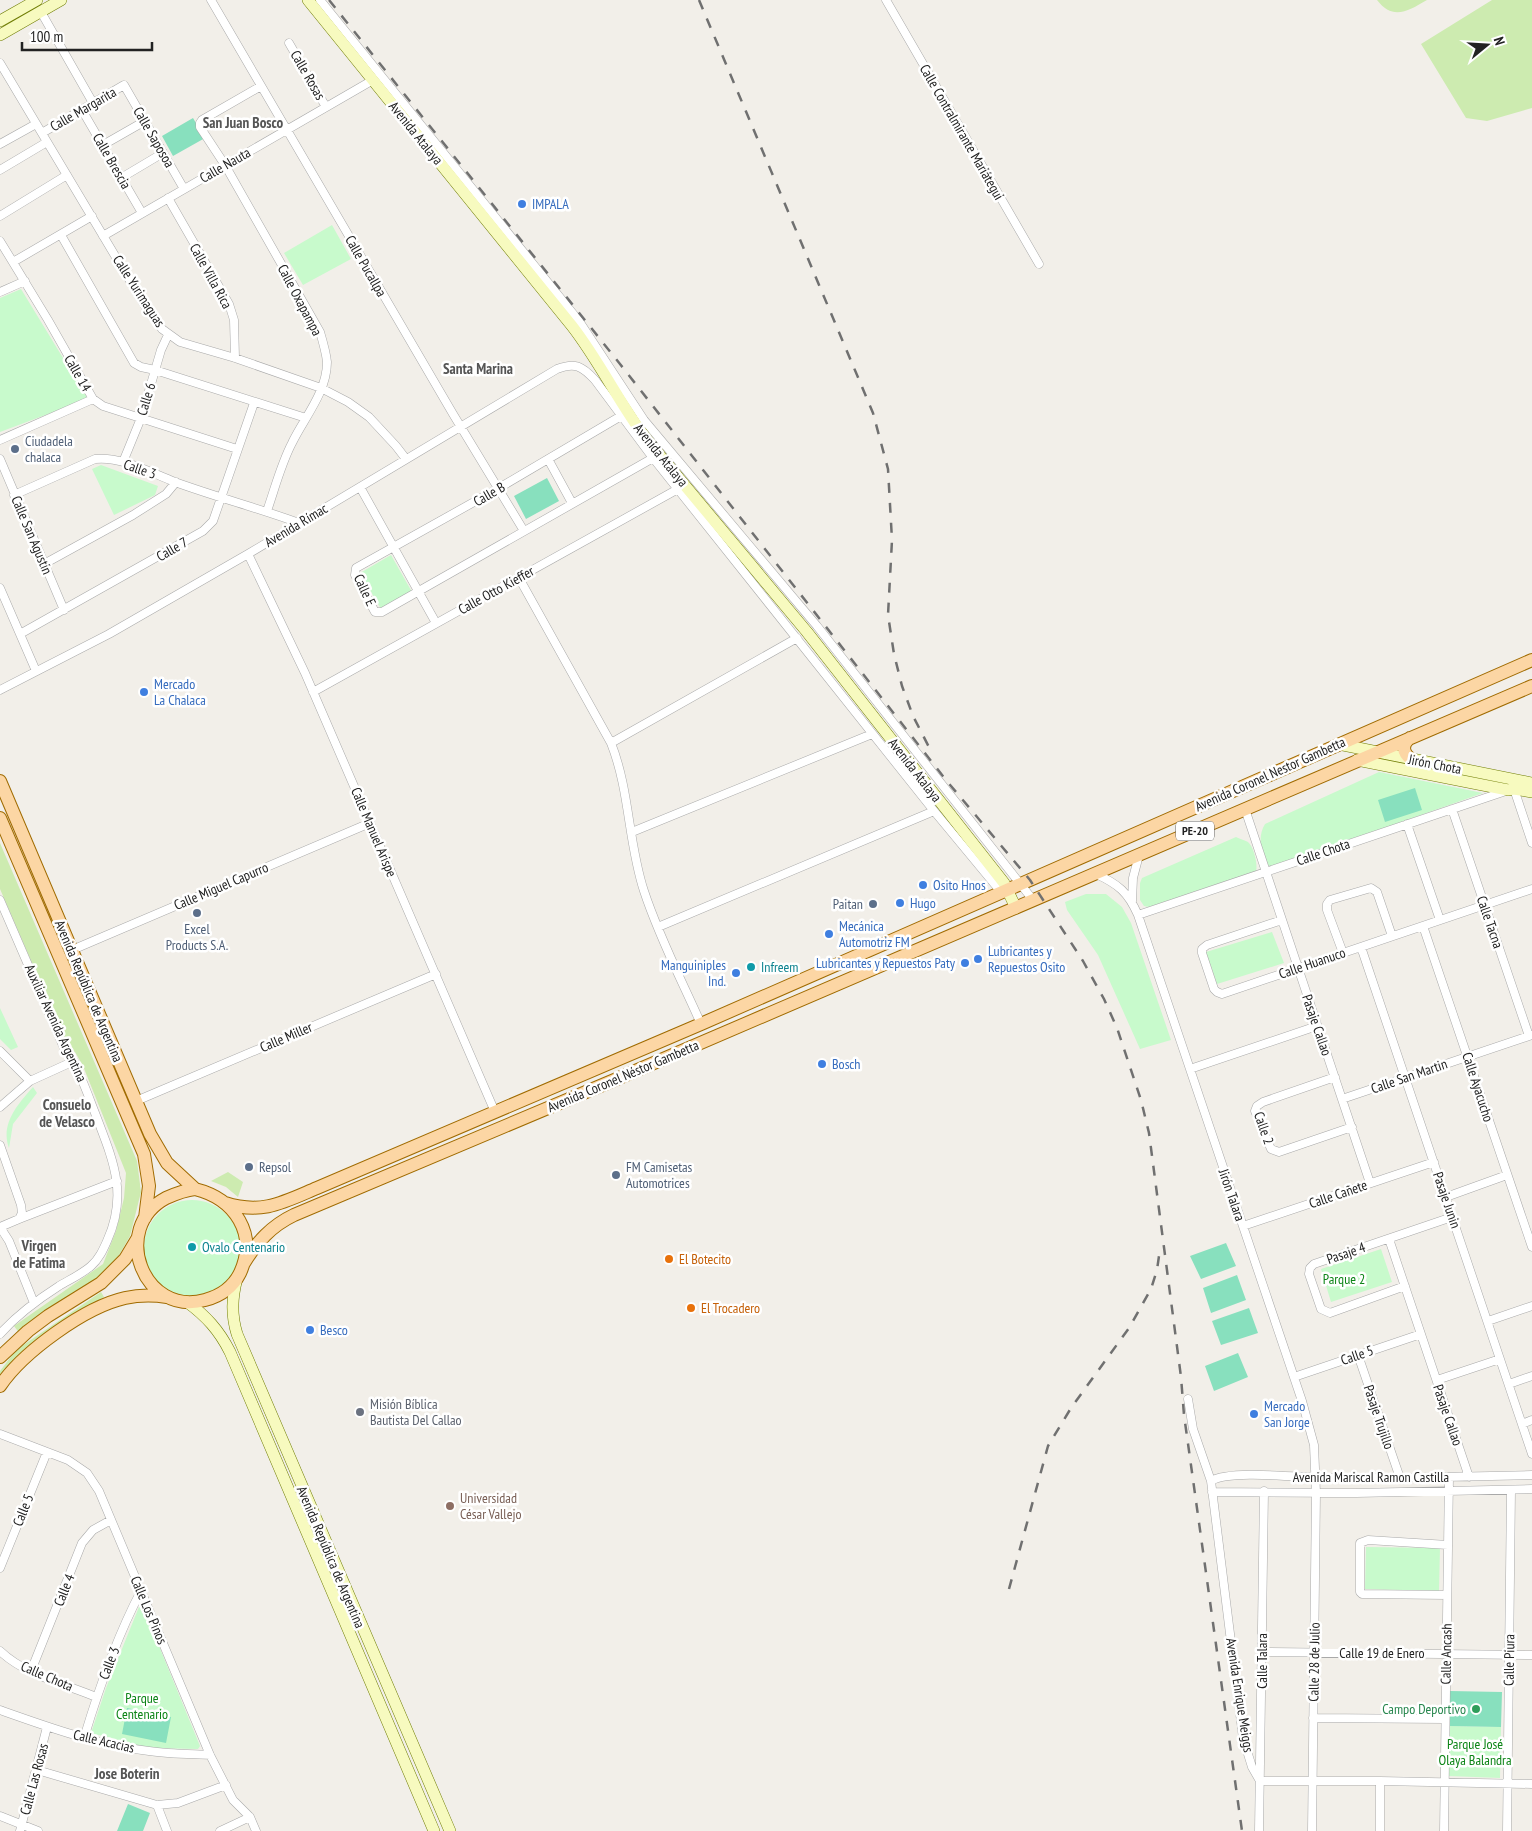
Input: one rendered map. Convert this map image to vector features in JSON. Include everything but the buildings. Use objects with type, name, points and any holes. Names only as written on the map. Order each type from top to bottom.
[{"type":"main road","points":[[0,21],[37,0]]},
{"type":"main road","points":[[0,35],[61,0]]},
{"type":"main road","name":"Avenida Atalaya","points":[[308,0],[584,342],[626,411],[647,440],[807,632],[1010,889],[1016,908]]},
{"type":"main road","name":"Avenida Coronel Nestor Gambetta","points":[[1010,889],[1532,660]]},
{"type":"main road","name":"Avenida Coronel Nestor Gambetta","points":[[1016,908],[1532,686]]},
{"type":"main road","points":[[1410,738],[1406,741],[1404,749],[1411,759]]},
{"type":"main road","name":"Jirón Chota","points":[[1338,744],[1411,759],[1532,792]]},
{"type":"main road","name":"Jirón Chota","points":[[1357,760],[1511,786],[1532,783]]},
{"type":"main road","name":"Avenida República de Argentina","points":[[0,781],[158,1151],[176,1173],[195,1190]]},
{"type":"main road","name":"Avenida República de Argentina","points":[[0,818],[144,1154],[149,1186],[145,1218]]},
{"type":"main road","name":"Avenida Coronel Néstor Gambetta","points":[[225,1203],[246,1209],[274,1206],[702,1024],[1010,889]]},
{"type":"main road","name":"Avenida Coronel Néstor Gambetta","points":[[244,1263],[267,1232],[294,1215],[1016,908]]},
{"type":"main road","points":[[0,1357],[28,1331],[48,1316],[90,1291],[111,1274],[125,1259],[138,1239],[145,1218],[162,1200],[178,1193],[195,1190],[206,1192],[225,1203],[238,1218],[243,1227],[246,1245],[244,1263],[237,1278],[230,1287],[212,1299],[200,1302],[187,1302],[168,1297],[135,1296],[123,1298],[99,1308],[62,1329],[36,1347],[20,1362],[0,1386]]},
{"type":"main road","points":[[138,1239],[137,1255],[142,1270],[148,1281],[168,1297]]},
{"type":"main road","name":"Avenida República de Argentina","points":[[237,1278],[233,1296],[233,1320],[237,1334],[450,1831]]},
{"type":"main road","name":"Avenida República de Argentina","points":[[187,1302],[216,1327],[225,1342],[434,1831]]},
{"type":"main road","points":[[238,1372],[250,1367]]},
{"type":"main road","points":[[266,1438],[278,1433]]},
{"type":"main road","points":[[302,1521],[314,1516]]},
{"type":"street","name":"Calle Pucallpa","points":[[211,0],[524,531]]},
{"type":"street","name":"Avenida Atalaya","points":[[320,0],[579,321],[634,406],[650,427],[817,626],[1010,889]]},
{"type":"street","name":"Calle Contralmirante Mariátegui","points":[[886,0],[1038,264]]},
{"type":"street","points":[[41,12],[94,103]]},
{"type":"street","name":"Calle Rosas","points":[[289,44],[326,107]]},
{"type":"street","name":"Calle Yurimaguas","points":[[0,63],[148,311],[168,335],[180,342],[235,358],[321,388],[348,402],[369,417],[406,459]]},
{"type":"street","name":"Calle Nauta","points":[[104,236],[373,80]]},
{"type":"street","name":"Calle Margarita","points":[[42,133],[124,85]]},
{"type":"street","name":"Calle Saposoa","points":[[124,85],[184,189]]},
{"type":"street","name":"Calle Oxapampa","points":[[261,86],[202,120],[200,127],[225,165],[320,332],[327,365],[321,388],[285,458],[267,511]]},
{"type":"street","name":"Calle Brescia","points":[[82,110],[142,213]]},
{"type":"street","points":[[103,145],[145,121]]},
{"type":"street","points":[[0,144],[36,124]]},
{"type":"street","points":[[0,170],[48,142]]},
{"type":"street","points":[[121,178],[163,153]]},
{"type":"street","points":[[0,216],[67,175]]},
{"type":"street","name":"Calle Villa Rica","points":[[168,198],[229,304],[234,320],[235,358]]},
{"type":"street","points":[[13,262],[92,216]]},
{"type":"street","points":[[61,235],[134,363],[141,368],[155,370],[306,418]]},
{"type":"street","name":"Calle 14","points":[[0,241],[93,399],[103,406],[237,449]]},
{"type":"street","points":[[0,292],[25,281]]},
{"type":"street","name":"Calle 6","points":[[123,462],[141,418],[155,370],[168,335]]},
{"type":"street","name":"Avenida Rímac","points":[[0,690],[109,634],[248,554],[556,369],[568,365],[578,366]]},
{"type":"street","name":"Avenida Atalaya","points":[[578,366],[587,371],[595,380],[653,458],[934,811],[1010,889],[1033,900]]},
{"type":"street","points":[[0,440],[93,399]]},
{"type":"street","name":"Calle 7","points":[[20,634],[203,531],[213,521],[254,403]]},
{"type":"street","name":"Calle B","points":[[356,568],[499,488],[621,416]]},
{"type":"street","name":"Calle 3","points":[[14,495],[95,459],[102,458],[123,462],[176,482],[267,511]]},
{"type":"street","points":[[418,592],[653,458]]},
{"type":"street","name":"Calle San Agustin","points":[[0,459],[64,610]]},
{"type":"street","points":[[548,459],[572,503]]},
{"type":"street","points":[[44,564],[133,515],[166,494],[176,482]]},
{"type":"street","points":[[360,487],[436,623]]},
{"type":"street","name":"Calle Otto Kieffer","points":[[313,692],[678,489]]},
{"type":"street","points":[[267,511],[299,523]]},
{"type":"street","name":"Calle Manuel Arispe","points":[[248,554],[313,692],[495,1112]]},
{"type":"street","name":"Calle E","points":[[356,568],[355,575],[375,612],[382,612],[418,592]]},
{"type":"street","points":[[519,578],[611,743],[619,763],[636,858],[644,891],[658,927],[702,1024]]},
{"type":"street","points":[[0,588],[36,671]]},
{"type":"street","points":[[611,743],[797,638]]},
{"type":"street","name":"Avenida Rímac","points":[[0,685],[11,684]]},
{"type":"street","points":[[632,832],[872,734]]},
{"type":"street","points":[[1511,786],[1532,843]]},
{"type":"street","name":"Calle Chota","points":[[1138,915],[1452,809],[1511,786]]},
{"type":"street","name":"Calle Tacna","points":[[1452,809],[1530,1035]]},
{"type":"street","name":"Pasaje Callao","points":[[1245,810],[1370,1183]]},
{"type":"street","points":[[658,927],[934,811]]},
{"type":"street","name":"Calle Miguel Capurro","points":[[72,950],[370,823]]},
{"type":"street","points":[[1408,824],[1440,920]]},
{"type":"street","name":"Jirón Talara","points":[[1132,901],[1133,878],[1139,855]]},
{"type":"street","name":"Jirón Talara","points":[[1096,874],[1116,884],[1132,901],[1138,915],[1302,1401],[1314,1444],[1316,1493]]},
{"type":"street","points":[[1343,953],[1327,910],[1327,904],[1330,900],[1371,888],[1376,892],[1392,936]]},
{"type":"street","name":"Calle Huanuco","points":[[1282,920],[1206,945],[1202,949],[1214,989],[1217,992],[1222,994],[1532,889]]},
{"type":"street","name":"Auxiliar Avenida Argentina","points":[[0,900],[64,1048],[79,1070],[111,1154],[117,1181],[118,1208],[112,1232],[98,1258],[90,1266],[34,1303],[0,1334]]},
{"type":"street","name":"Calle Ayacucho","points":[[1423,926],[1532,1247]]},
{"type":"street","name":"Pasaje Junin","points":[[1361,947],[1532,1454]]},
{"type":"street","name":"Calle Miller","points":[[136,1101],[436,974]]},
{"type":"street","points":[[1190,1069],[1318,1026]]},
{"type":"street","name":"Calle San Martin","points":[[1342,1099],[1530,1035]]},
{"type":"street","points":[[0,1051],[30,1081]]},
{"type":"street","points":[[0,1107],[30,1081],[74,1061]]},
{"type":"street","name":"Calle 2","points":[[1335,1077],[1263,1102],[1257,1106],[1256,1111],[1271,1150],[1274,1152],[1352,1127]]},
{"type":"street","points":[[0,1145],[22,1205],[22,1213],[19,1218]]},
{"type":"street","name":"Calle Cañete","points":[[1243,1226],[1434,1162]]},
{"type":"street","points":[[1446,1197],[1507,1175]]},
{"type":"street","points":[[34,1303],[9,1241],[0,1227],[117,1181]]},
{"type":"street","name":"Pasaje 4","points":[[1405,1286],[1330,1313],[1321,1309],[1309,1274],[1310,1268],[1314,1264],[1452,1217]]},
{"type":"street","name":"Pasaje Callao","points":[[1389,1238],[1469,1477]]},
{"type":"street","points":[[1488,1321],[1532,1306]]},
{"type":"street","name":"Calle 5","points":[[1294,1377],[1421,1334]]},
{"type":"street","name":"Pasaje Trujillo","points":[[1358,1355],[1400,1478]]},
{"type":"street","points":[[1437,1380],[1500,1359]]},
{"type":"street","points":[[1509,1384],[1532,1376]]},
{"type":"street","name":"Avenida Enrique Meiggs","points":[[1188,1399],[1193,1429],[1211,1481],[1243,1738],[1252,1767],[1260,1781]]},
{"type":"street","points":[[1522,1424],[1532,1420]]},
{"type":"street","name":"Calle Los Pinos","points":[[0,1434],[68,1460],[87,1473],[99,1491],[210,1755],[233,1800],[250,1817],[256,1831]]},
{"type":"street","name":"Calle 5","points":[[0,1568],[47,1452]]},
{"type":"street","name":"Avenida Mariscal Ramon Castilla","points":[[1211,1481],[1221,1477],[1258,1475],[1316,1478],[1532,1475]]},
{"type":"street","name":"Calle Ancash","points":[[1444,1831],[1449,1477]]},
{"type":"street","name":"Avenida Mariscal Ramon Castilla","points":[[1212,1492],[1316,1493],[1511,1490],[1532,1488]]},
{"type":"street","name":"Calle Piura","points":[[1507,1831],[1511,1490]]},
{"type":"street","name":"Calle Talara","points":[[1259,1831],[1264,1491]]},
{"type":"street","name":"Calle 28 de Julio","points":[[1312,1831],[1316,1493]]},
{"type":"street","name":"Calle 4","points":[[31,1671],[82,1542],[93,1530],[111,1520]]},
{"type":"street","points":[[1447,1595],[1362,1594],[1360,1592],[1360,1543],[1368,1540],[1448,1545]]},
{"type":"street","name":"Calle 3","points":[[84,1738],[96,1696],[127,1617],[141,1591]]},
{"type":"street","name":"Calle Chota","points":[[0,1651],[11,1660],[31,1671],[96,1696]]},
{"type":"street","name":"Calle 19 de Enero","points":[[1262,1652],[1532,1655]]},
{"type":"street","name":"Calle Acacias","points":[[0,1710],[84,1738],[149,1752],[210,1755]]},
{"type":"street","points":[[1313,1718],[1446,1719]]},
{"type":"street","name":"Calle Las Rosas","points":[[21,1828],[47,1727]]},
{"type":"street","points":[[37,1770],[157,1805],[178,1803],[226,1786]]},
{"type":"street","points":[[1260,1781],[1313,1780],[1532,1784]]},
{"type":"street","points":[[1380,1781],[1380,1831]]},
{"type":"street","points":[[157,1805],[167,1831]]},
{"type":"street","points":[[0,1816],[21,1828],[38,1831]]},
{"type":"street","points":[[220,1831],[250,1817]]},
{"type":"green space","points":[[1377,0],[1427,0],[1413,8],[1395,12],[1383,6]]},
{"type":"green space","points":[[1492,0],[1532,0],[1532,108],[1487,121],[1466,118],[1421,44]]},
{"type":"green space","points":[[193,118],[205,138],[173,156],[162,136]]},
{"type":"green space","points":[[332,225],[351,259],[303,285],[284,253]]},
{"type":"green space","points":[[21,289],[88,399],[0,432],[0,298]]},
{"type":"green space","points":[[101,465],[158,486],[155,495],[114,515],[92,469]]},
{"type":"green space","points":[[547,478],[559,501],[526,519],[514,496]]},
{"type":"green space","points":[[391,555],[412,592],[381,609],[360,573]]},
{"type":"green space","points":[[1379,772],[1483,793],[1274,867],[1269,866],[1261,845],[1261,834],[1265,824]]},
{"type":"green space","points":[[1415,788],[1422,810],[1385,822],[1378,800]]},
{"type":"green space","points":[[1236,837],[1250,844],[1255,856],[1256,871],[1149,907],[1144,906],[1140,900],[1140,883],[1142,878]]},
{"type":"green space","points":[[0,843],[137,1161],[141,1192],[130,1236],[110,1271],[20,1334],[14,1326],[103,1264],[116,1231],[124,1198],[126,1173],[83,1066],[75,1052],[68,1046],[0,889]]},
{"type":"green space","points":[[1086,894],[1106,894],[1122,907],[1131,923],[1171,1040],[1140,1049],[1098,955],[1067,910],[1065,902]]},
{"type":"green space","points":[[1272,932],[1284,963],[1217,984],[1206,952]]},
{"type":"green space","points":[[0,1008],[18,1047],[11,1050],[0,1039]]},
{"type":"green space","points":[[33,1087],[37,1093],[13,1124],[9,1148],[7,1131],[12,1115],[16,1107]]},
{"type":"green space","points":[[228,1172],[243,1182],[238,1197],[226,1187],[211,1181]]},
{"type":"green space","points":[[192,1200],[210,1204],[226,1214],[236,1230],[240,1248],[236,1266],[226,1282],[210,1292],[192,1296],[174,1292],[158,1282],[148,1266],[144,1248],[148,1230],[158,1214],[174,1204]]},
{"type":"green space","points":[[1226,1243],[1236,1266],[1201,1279],[1190,1256]]},
{"type":"green space","name":"Parque 2","points":[[1381,1249],[1392,1282],[1331,1302],[1321,1269]]},
{"type":"green space","points":[[1237,1275],[1246,1300],[1211,1313],[1203,1288]]},
{"type":"green space","points":[[101,1292],[104,1297],[24,1355],[0,1382],[0,1371],[16,1350]]},
{"type":"green space","points":[[1249,1308],[1258,1333],[1221,1345],[1212,1321]]},
{"type":"green space","points":[[1238,1353],[1248,1377],[1214,1391],[1205,1366]]},
{"type":"green space","points":[[1366,1547],[1440,1548],[1439,1591],[1365,1589]]},
{"type":"green space","name":"Parque Centenario","points":[[139,1607],[143,1607],[200,1746],[198,1749],[150,1748],[91,1733],[106,1688]]},
{"type":"green space","name":"Campo Deportivo","points":[[1450,1691],[1502,1692],[1501,1727],[1449,1726]]},
{"type":"green space","points":[[127,1708],[171,1717],[166,1743],[122,1734]]},
{"type":"green space","name":"Parque José Olaya Balandra","points":[[1449,1726],[1501,1727],[1500,1778],[1449,1776]]},
{"type":"green space","points":[[128,1804],[150,1813],[143,1831],[117,1831]]},
{"type":"railway","points":[[329,0],[620,364],[946,780],[1030,880],[1083,961],[1104,999],[1117,1028],[1141,1100],[1149,1133],[1181,1377],[1184,1415],[1242,1831]]},
{"type":"railway","points":[[699,0],[873,413],[888,469],[892,540],[888,615],[894,654],[902,686],[913,716],[931,751]]},
{"type":"railway","points":[[1009,1589],[1048,1446],[1071,1408],[1129,1328],[1151,1289],[1157,1270],[1160,1249]]},
{"type":"place","name":"IMPALA","points":[[522,204]]},
{"type":"place","name":"Ciudadela chalaca","points":[[15,449]]},
{"type":"place","name":"Mercado La Chalaca","points":[[144,692]]},
{"type":"place","name":"Osito Hnos","points":[[923,885]]},
{"type":"place","name":"Hugo","points":[[900,903]]},
{"type":"place","name":"Paitan","points":[[873,904]]},
{"type":"place","name":"Excel Products S.A.","points":[[197,913]]},
{"type":"place","name":"Mecánica Automotriz FM","points":[[829,934]]},
{"type":"place","name":"Lubricantes y Repuestos Osito","points":[[978,959]]},
{"type":"place","name":"Lubricantes y Repuestos Paty","points":[[965,963]]},
{"type":"place","name":"Infreem","points":[[751,967]]},
{"type":"place","name":"Manguiniples Ind.","points":[[736,973]]},
{"type":"place","name":"Bosch","points":[[822,1064]]},
{"type":"place","name":"Repsol","points":[[249,1167]]},
{"type":"place","name":"FM Camisetas Automotrices","points":[[616,1175]]},
{"type":"place","name":"Ovalo Centenario","points":[[192,1247]]},
{"type":"place","name":"El Botecito","points":[[669,1259]]},
{"type":"place","name":"El Trocadero","points":[[691,1308]]},
{"type":"place","name":"Besco","points":[[310,1330]]},
{"type":"place","name":"Misión Bíblica Bautista Del Callao","points":[[360,1412]]},
{"type":"place","name":"Mercado San Jorge","points":[[1254,1414]]},
{"type":"place","name":"Universidad César Vallejo","points":[[450,1506]]},
{"type":"place","name":"Campo Deportivo","points":[[1476,1709]]},
{"type":"district","name":"San Juan Bosco","points":[[243,123]]},
{"type":"district","name":"Santa Marina","points":[[478,369]]},
{"type":"district","name":"Consuelo de Velasco","points":[[67,1114]]},
{"type":"district","name":"Virgen de Fatima","points":[[39,1254]]},
{"type":"district","name":"Jose Boterin","points":[[127,1774]]}]
